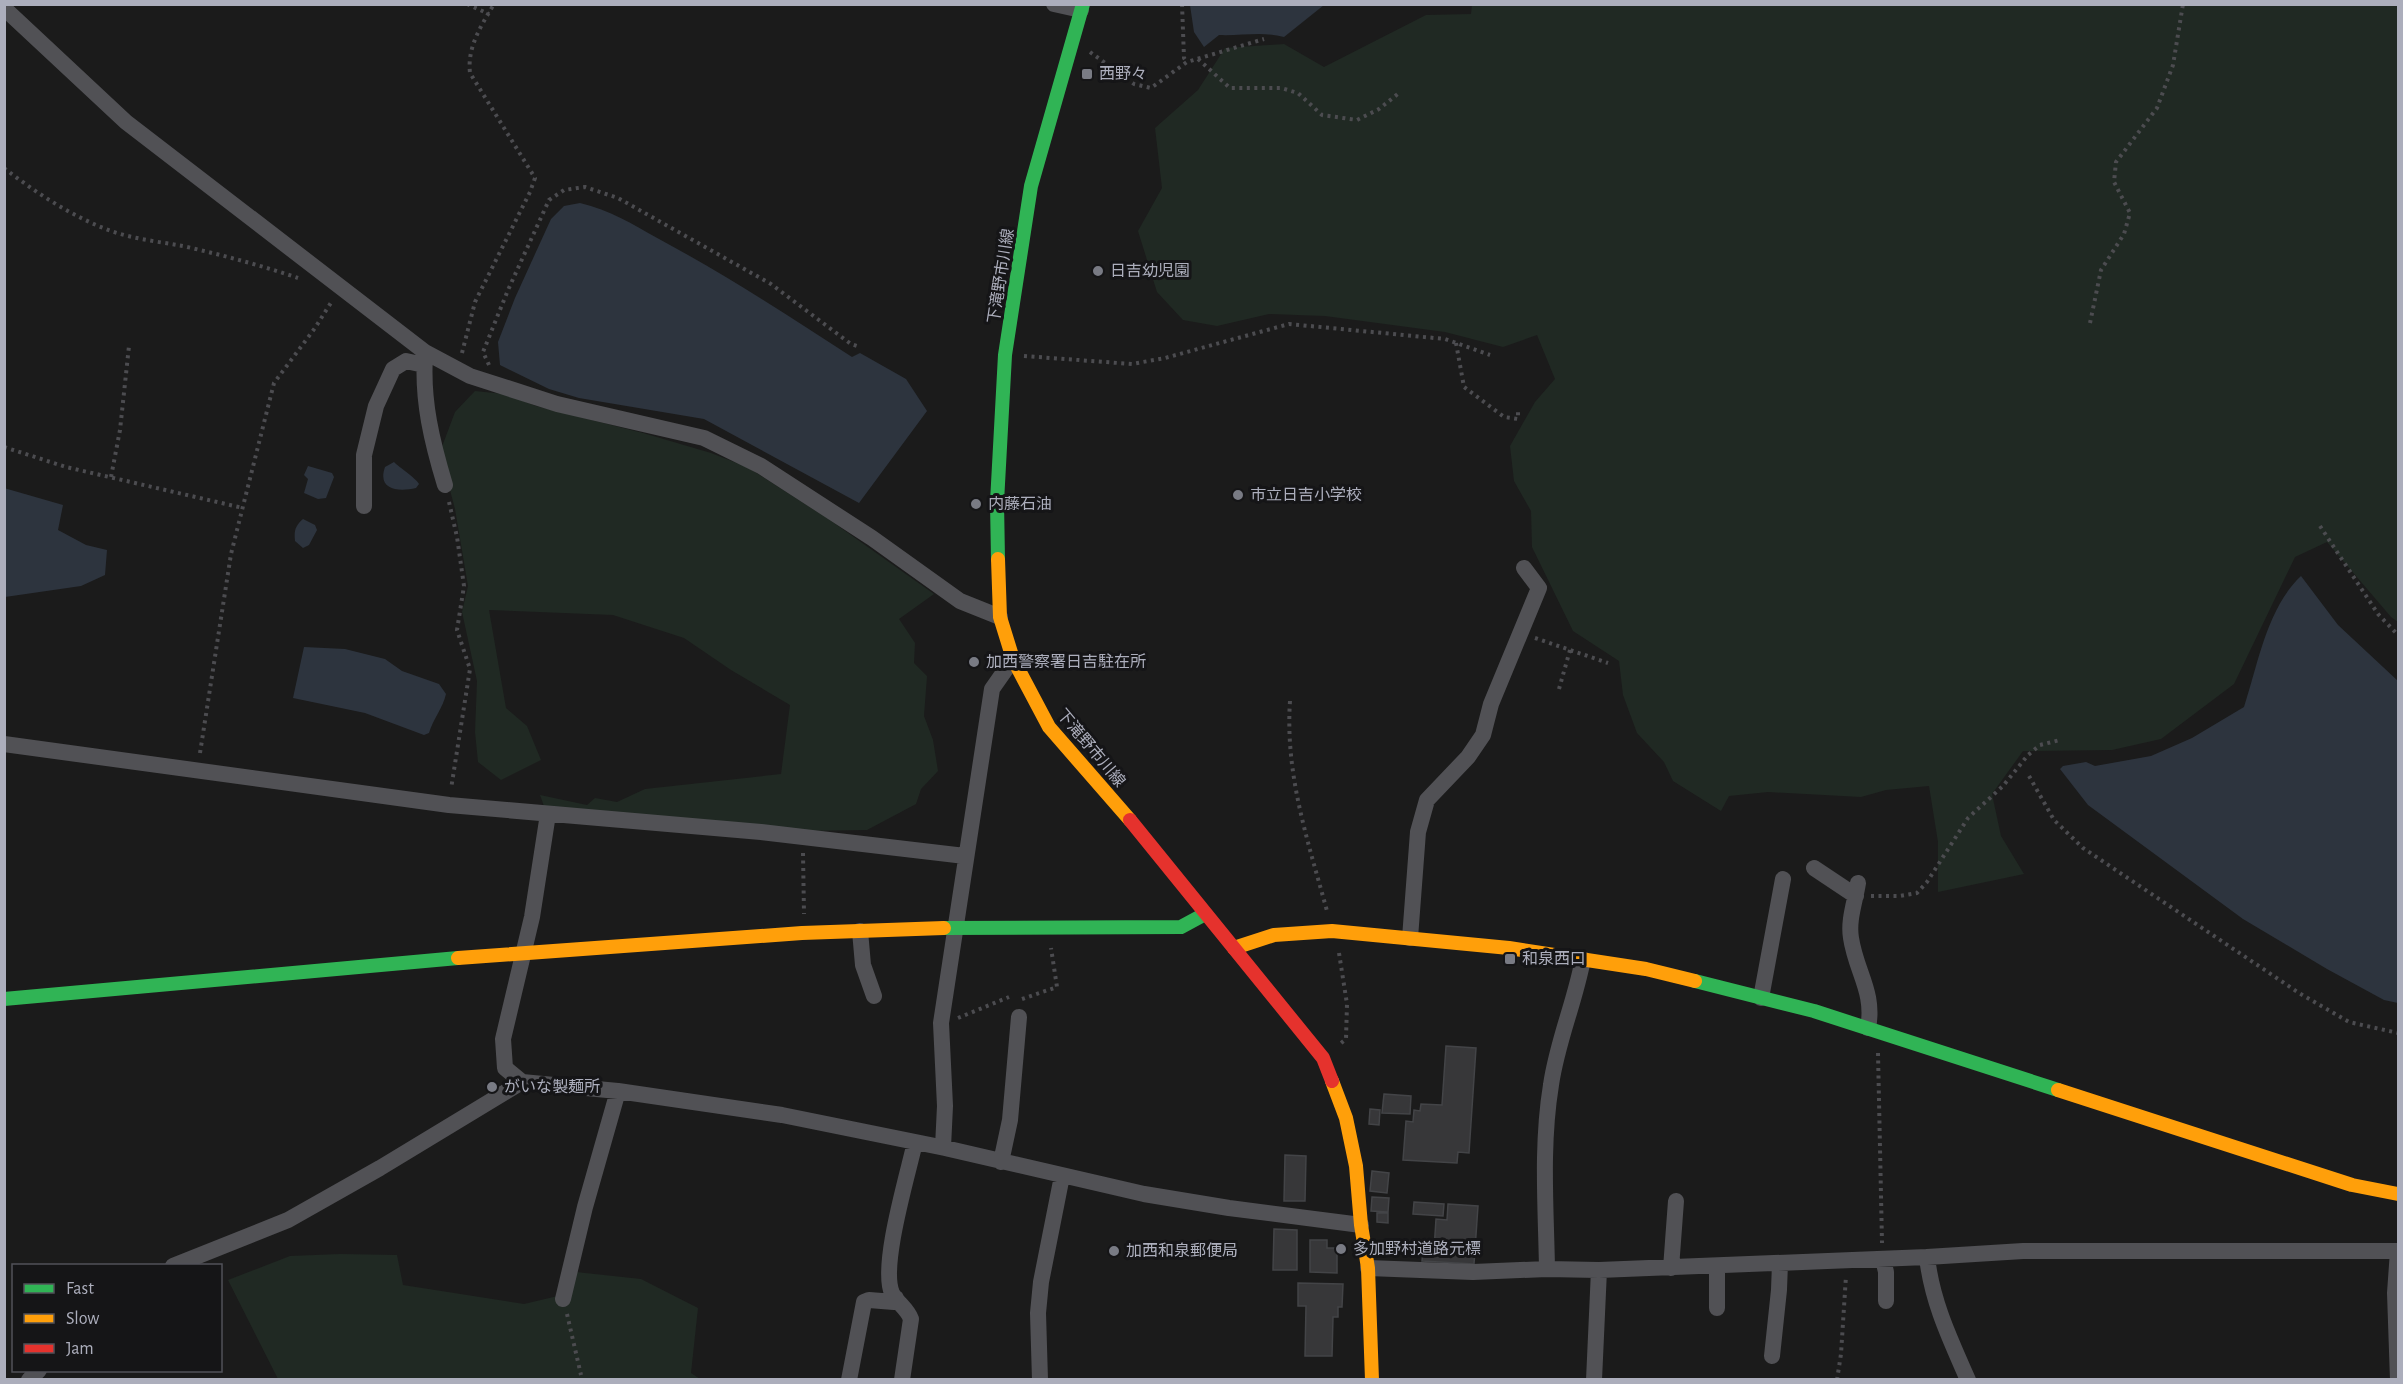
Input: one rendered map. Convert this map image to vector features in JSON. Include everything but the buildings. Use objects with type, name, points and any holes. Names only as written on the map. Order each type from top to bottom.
[{"type":"street","points":[[1054,4],[1082,7]]},
{"type":"street","name":"下滝野市川線","points":[[1082,7],[1031,186],[1005,355],[997,502],[1000,617],[1013,658],[1049,727],[1121,809],[1323,1058],[1346,1118],[1356,1166],[1361,1225],[1368,1268],[1372,1380]]},
{"type":"street","points":[[4,8],[126,122],[340,287],[425,358],[455,368],[470,376],[557,404],[704,438],[761,466],[872,538],[960,601],[1000,617]]},
{"type":"street","points":[[425,358],[430,437],[445,485]]},
{"type":"street","points":[[364,506],[364,455],[376,406],[393,369],[406,362],[425,358]]},
{"type":"street","points":[[1410,938],[1418,831],[1427,800],[1468,757],[1483,735],[1491,704],[1539,588],[1524,568]]},
{"type":"street","points":[[944,1147],[945,1106],[941,1025],[992,689],[1013,658]]},
{"type":"street","points":[[4,744],[449,805],[803,837],[965,856]]},
{"type":"street","points":[[548,814],[532,917],[502,1039],[505,1068],[522,1082],[618,1091],[782,1115],[944,1147],[1144,1194],[1228,1208],[1361,1225]]},
{"type":"street","points":[[1814,868],[1857,890],[1850,926],[1853,951],[1866,982],[1871,1003],[1873,1030]]},
{"type":"street","points":[[1761,998],[1783,879]]},
{"type":"street","points":[[4,999],[523,951],[804,933],[956,927],[1181,927],[1205,914]]},
{"type":"street","points":[[860,931],[863,965],[874,996]]},
{"type":"street","points":[[1234,948],[1274,935],[1332,931],[1509,948],[1646,969],[1761,998],[1873,1030],[2352,1185],[2398,1194]]},
{"type":"street","points":[[1547,1269],[1546,1114],[1557,1055],[1578,986],[1583,959]]},
{"type":"street","points":[[1001,1162],[1010,1120],[1019,1017]]},
{"type":"street","points":[[178,1264],[288,1220],[380,1168],[522,1082]]},
{"type":"street","points":[[563,1299],[585,1208],[618,1091]]},
{"type":"street","points":[[902,1380],[911,1319],[908,1311],[892,1292],[888,1263],[915,1142]]},
{"type":"street","points":[[1040,1380],[1038,1313],[1041,1282],[1062,1176]]},
{"type":"street","points":[[1671,1268],[1676,1201]]},
{"type":"street","points":[[1368,1268],[1473,1272],[1547,1269],[1599,1270],[2023,1251],[2398,1251],[2395,1313],[2398,1380]]},
{"type":"street","points":[[1927,1257],[1930,1285],[1946,1331],[1968,1380]]},
{"type":"street","points":[[1883,1259],[1886,1272],[1886,1301]]},
{"type":"street","points":[[1772,1356],[1780,1263]]},
{"type":"street","points":[[1717,1266],[1717,1308]]},
{"type":"street","points":[[1594,1380],[1599,1270]]},
{"type":"street","points":[[849,1380],[864,1302],[869,1299],[894,1302],[896,1298]]},
{"type":"path","points":[[467,4],[489,14]]},
{"type":"path","points":[[455,368],[464,349],[475,302],[535,178],[470,73],[469,58],[494,4]]},
{"type":"path","points":[[1182,4],[1184,58],[1187,62]]},
{"type":"path","points":[[2090,323],[2101,270],[2124,234],[2130,213],[2114,182],[2116,162],[2157,108],[2173,65],[2182,4]]},
{"type":"path","points":[[1073,45],[1086,48],[1134,84],[1151,88],[1187,62],[1264,39]]},
{"type":"path","points":[[1198,59],[1230,88],[1281,88],[1298,93],[1322,115],[1357,120],[1379,109],[1399,93]]},
{"type":"path","points":[[4,168],[31,189],[90,222],[112,231],[263,266],[313,284],[323,275]]},
{"type":"path","points":[[512,389],[512,381],[489,366],[483,352],[549,200],[564,190],[585,187],[618,198],[771,284],[851,344],[857,346]]},
{"type":"path","points":[[198,771],[209,682],[231,555],[274,383],[315,328],[340,287]]},
{"type":"path","points":[[1005,355],[1132,364],[1165,358],[1289,324],[1445,339],[1490,355]]},
{"type":"path","points":[[1456,343],[1464,387],[1503,417],[1518,419],[1518,408]]},
{"type":"path","points":[[111,477],[120,430],[129,346]]},
{"type":"path","points":[[4,447],[66,467],[243,508]]},
{"type":"path","points":[[445,485],[457,537],[464,586],[457,630],[470,669],[449,805]]},
{"type":"path","points":[[2320,526],[2378,614],[2398,635]]},
{"type":"path","points":[[1520,633],[1608,663]]},
{"type":"path","points":[[1559,689],[1570,650]]},
{"type":"path","points":[[1290,701],[1288,735],[1297,801],[1340,956],[1347,1004],[1346,1039],[1323,1058]]},
{"type":"path","points":[[1857,890],[1899,896],[1917,893],[1968,818],[2003,786],[2028,755],[2040,745],[2060,740]]},
{"type":"path","points":[[2029,776],[2054,820],[2083,848],[2309,999],[2349,1022],[2398,1033]]},
{"type":"path","points":[[803,837],[804,933]]},
{"type":"path","points":[[1021,999],[1057,987],[1048,927]]},
{"type":"path","points":[[941,1025],[1009,997]]},
{"type":"path","points":[[1873,1030],[1883,1259]]},
{"type":"path","points":[[1837,1380],[1841,1354],[1847,1260]]},
{"type":"path","points":[[563,1299],[581,1375]]},
{"type":"shaded area","points":[[1190,4],[1324,5],[1284,37],[1260,34],[1219,35],[1204,47],[1194,32]]},
{"type":"shaded area","points":[[1472,4],[2398,5],[2398,622],[2391,617],[2327,542],[2295,557],[2234,684],[2161,739],[2112,750],[2023,751],[1992,794],[2001,836],[2024,874],[1938,892],[1938,842],[1929,786],[1886,790],[1861,797],[1768,792],[1729,796],[1721,811],[1673,781],[1664,762],[1637,733],[1623,695],[1619,661],[1573,631],[1532,547],[1531,511],[1514,481],[1510,446],[1535,402],[1555,379],[1537,335],[1503,347],[1445,332],[1325,316],[1269,314],[1217,326],[1183,320],[1157,292],[1138,231],[1162,188],[1155,128],[1198,90],[1225,48],[1284,44],[1324,67],[1426,15],[1471,14]]},
{"type":"shaded area","points":[[580,203],[601,209],[684,253],[733,281],[852,357],[860,353],[906,379],[927,411],[859,503],[704,419],[579,398],[549,389],[500,365],[498,342],[551,219],[564,206]]},
{"type":"shaded area","points":[[475,391],[504,394],[536,406],[711,453],[747,467],[827,518],[934,594],[899,619],[915,643],[914,663],[927,676],[924,716],[933,740],[938,771],[921,789],[916,804],[867,830],[801,831],[545,809],[540,795],[587,805],[595,798],[617,802],[645,789],[781,774],[790,705],[731,670],[684,638],[613,615],[489,610],[506,708],[527,726],[541,760],[501,780],[478,762],[475,732],[477,681],[462,612],[468,586],[455,509],[440,452],[455,412]]},
{"type":"shaded area","points":[[394,462],[419,484],[416,488],[402,490],[387,485],[383,475],[385,467]]},
{"type":"shaded area","points":[[308,466],[332,473],[334,477],[326,498],[318,499],[304,493],[308,479],[304,475]]},
{"type":"shaded area","points":[[4,488],[63,505],[58,530],[86,545],[107,550],[105,575],[81,586],[5,597]]},
{"type":"shaded area","points":[[303,519],[315,525],[317,530],[309,545],[303,548],[295,541],[295,534],[297,526]]},
{"type":"shaded area","points":[[2301,576],[2338,625],[2398,681],[2398,1003],[2384,1000],[2243,919],[2088,805],[2060,769],[2063,766],[2086,762],[2095,766],[2151,756],[2192,738],[2244,707],[2272,620],[2289,589]]},
{"type":"shaded area","points":[[304,647],[345,649],[385,659],[402,671],[439,684],[446,694],[429,733],[424,735],[365,713],[293,698]]},
{"type":"shaded area","points":[[397,1255],[403,1285],[524,1304],[562,1295],[576,1272],[641,1279],[698,1308],[691,1373],[700,1379],[278,1379],[228,1280],[290,1256]]},
{"type":"traffic: fast","points":[[998,559],[997,502],[1005,355],[1031,186],[1083,4]]},
{"type":"traffic: fast","points":[[944,928],[1181,927],[1205,914]]},
{"type":"traffic: fast","points":[[4,999],[458,958]]},
{"type":"traffic: fast","points":[[1695,981],[1814,1011],[2058,1090]]},
{"type":"traffic: slow","points":[[998,559],[1000,617],[1013,659],[1049,727],[1130,820]]},
{"type":"traffic: slow","points":[[458,958],[802,933],[944,928]]},
{"type":"traffic: slow","points":[[1234,948],[1274,935],[1332,931],[1509,948],[1646,969],[1695,981]]},
{"type":"traffic: slow","points":[[1332,1081],[1346,1118],[1356,1166],[1361,1225],[1368,1268],[1372,1380]]},
{"type":"traffic: slow","points":[[2058,1090],[2352,1185],[2398,1194]]},
{"type":"traffic: jam","points":[[1130,820],[1323,1058],[1332,1081]]},
{"type":"place","name":"西野々","points":[[1087,74]]},
{"type":"place","name":"日吉幼児園","points":[[1098,271]]},
{"type":"place","name":"市立日吉小学校","points":[[1238,495]]},
{"type":"place","name":"内藤石油","points":[[976,504]]},
{"type":"place","name":"加西警察署日吉駐在所","points":[[974,662]]},
{"type":"place","name":"和泉西口","points":[[1510,959]]},
{"type":"place","name":"がいな製麺所","points":[[492,1087]]},
{"type":"place","name":"多加野村道路元標","points":[[1341,1249]]},
{"type":"place","name":"加西和泉郵便局","points":[[1114,1251]]}]
